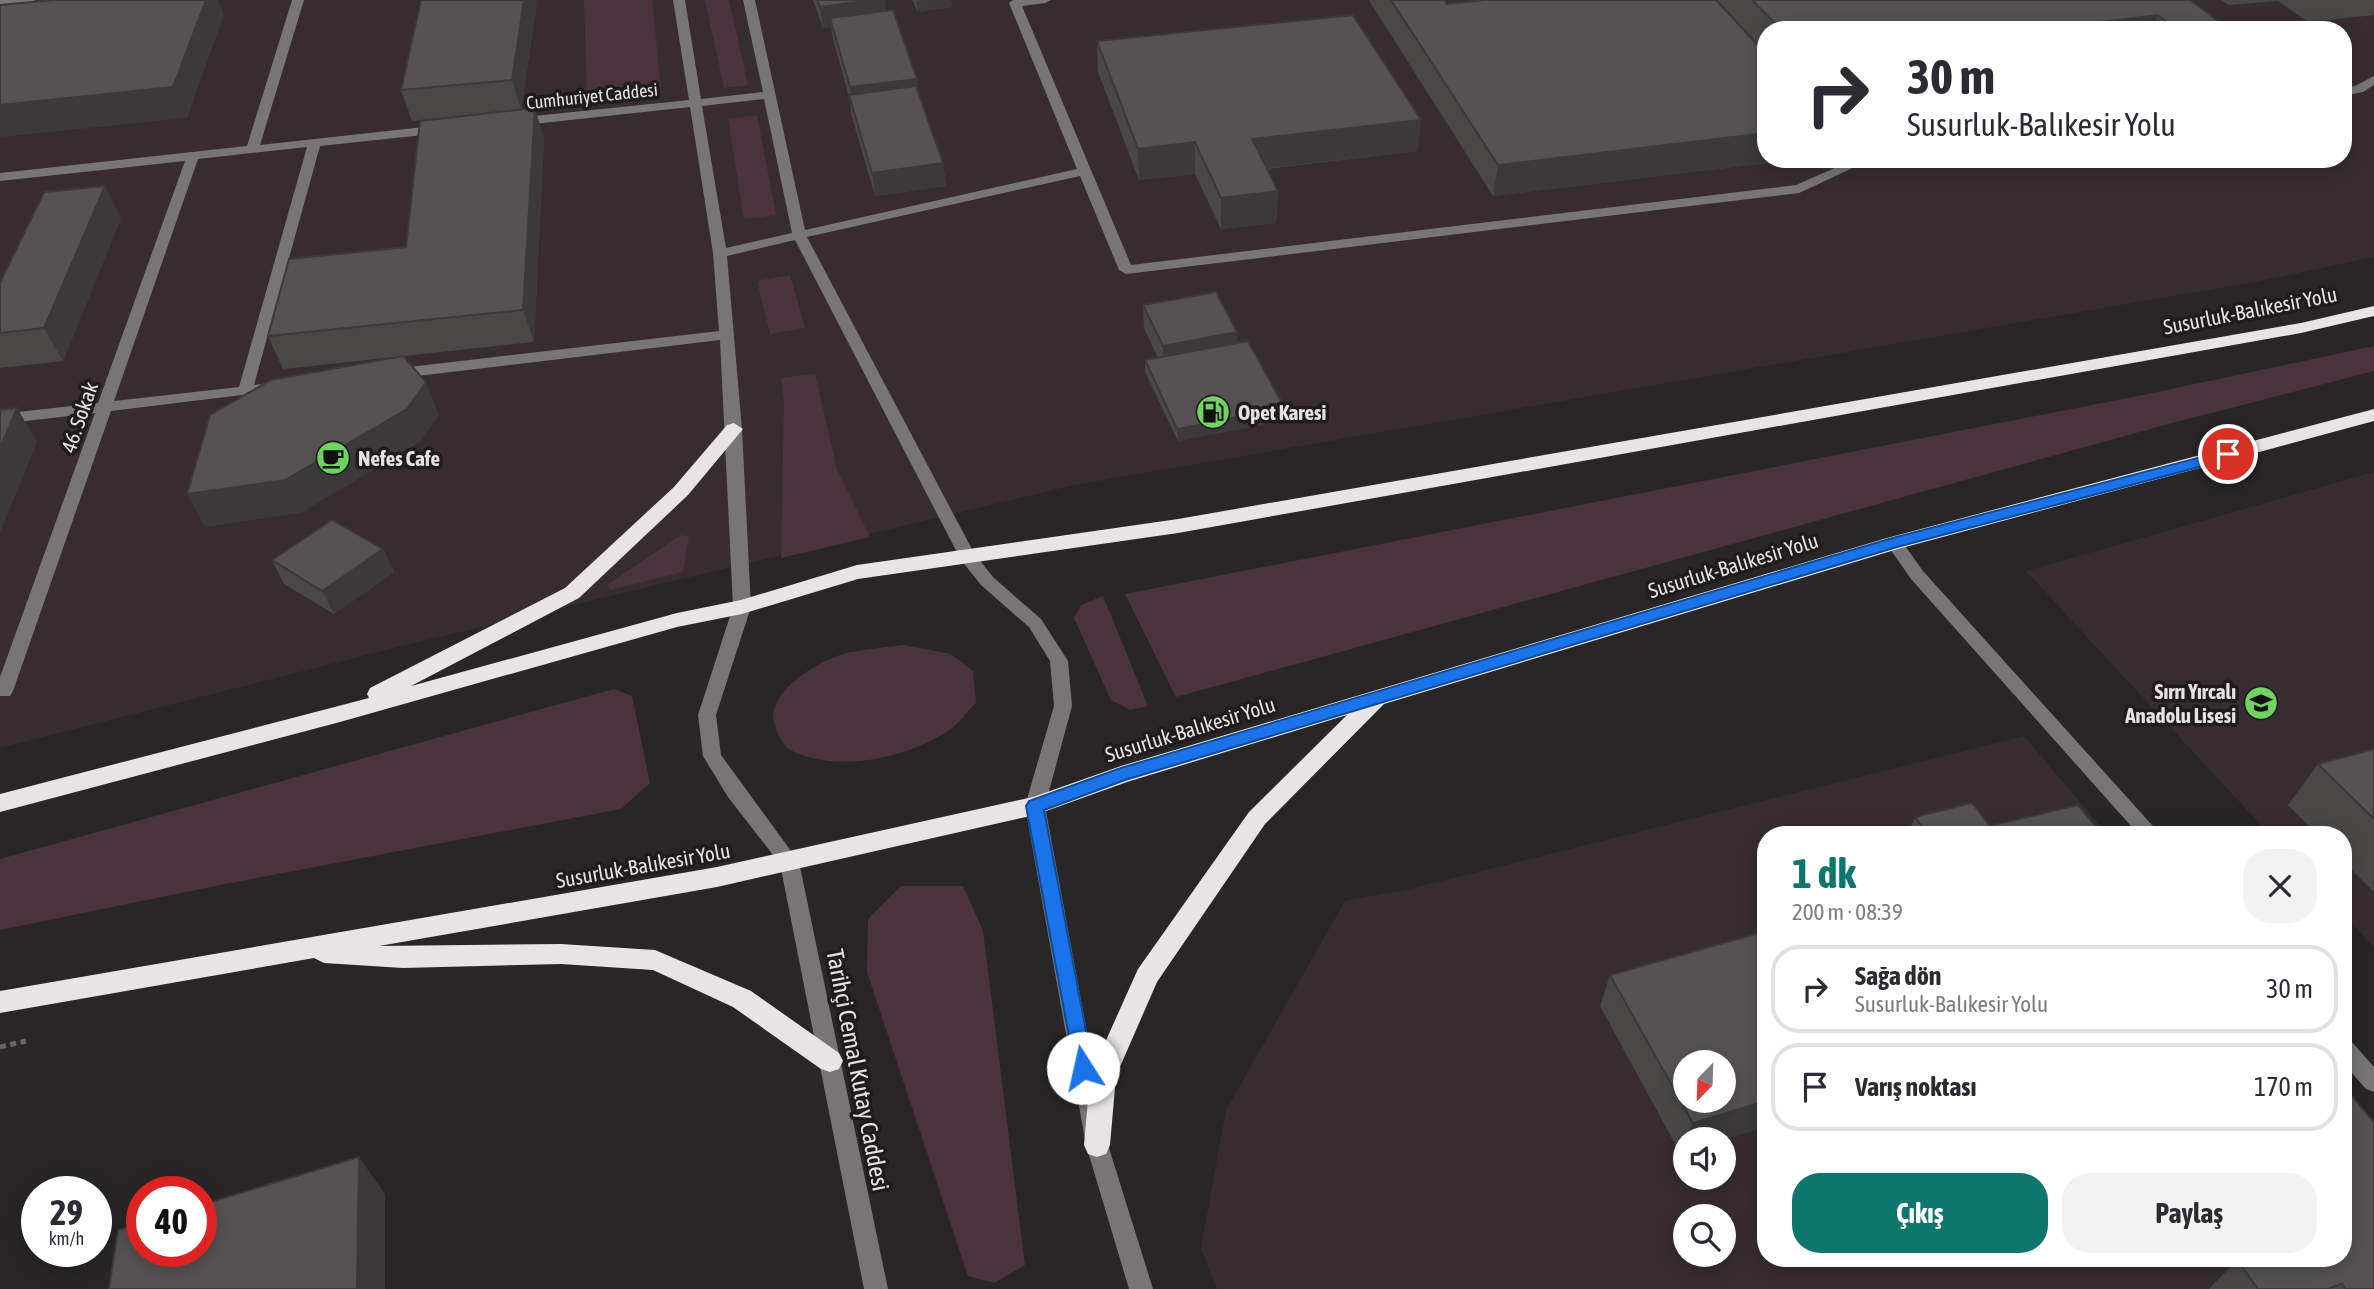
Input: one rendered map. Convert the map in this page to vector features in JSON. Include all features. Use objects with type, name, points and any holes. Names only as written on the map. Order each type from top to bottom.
[{"type":"highway","name":"Susurluk-Balıkesir Yolu","points":[[0,803],[340,714],[677,620],[742,607],[857,572],[1205,521],[2273,332],[2374,311]]},
{"type":"highway","name":"Susurluk-Balıkesir Yolu","points":[[0,1002],[703,880],[1035,806],[1121,775],[1894,543],[2374,415]]},
{"type":"highway","points":[[340,714],[572,593],[681,491],[734,429]]},
{"type":"highway","points":[[1097,1145],[1103,1076],[1147,976],[1257,818],[1379,698]]},
{"type":"highway","points":[[287,951],[403,958],[561,954],[655,960],[741,999],[830,1061]]},
{"type":"street","points":[[0,3],[30,0]]},
{"type":"street","points":[[251,150],[298,0]]},
{"type":"street","points":[[679,0],[720,253],[734,429],[742,607],[707,715],[712,755],[735,792],[789,862]]},
{"type":"street","points":[[750,0],[799,235],[967,556],[987,582],[1035,623],[1059,661],[1063,706],[1035,806],[1097,1145],[1141,1289]]},
{"type":"street","points":[[1045,0],[1015,3],[1126,270],[1799,189],[1846,168]]},
{"type":"street","points":[[2352,90],[2374,80]]},
{"type":"street","name":"Cumhuriyet Caddesi","points":[[505,123],[769,95]]},
{"type":"street","points":[[0,177],[451,128]]},
{"type":"street","points":[[245,391],[315,143]]},
{"type":"street","name":"46. Sokak","points":[[5,691],[193,156]]},
{"type":"street","points":[[720,253],[1084,171]]},
{"type":"street","points":[[383,375],[726,335]]},
{"type":"street","points":[[0,419],[286,386]]},
{"type":"street","points":[[1894,543],[1917,575],[2143,826]]},
{"type":"street","name":"Tarihçi Cemal Kutay Caddesi","points":[[789,862],[876,1289]]},
{"type":"street","points":[[2352,1058],[2374,1082]]},
{"type":"shaded area","points":[[0,0],[2374,0],[2374,257],[2260,281],[1074,485],[410,644],[0,748]]},
{"type":"shaded area","points":[[584,0],[652,0],[661,89],[587,98]]},
{"type":"shaded area","points":[[705,0],[729,0],[748,85],[724,88]]},
{"type":"shaded area","points":[[757,115],[776,215],[744,219],[728,119]]},
{"type":"shaded area","points":[[790,275],[805,328],[770,334],[757,281]]},
{"type":"shaded area","points":[[2374,346],[2374,371],[2176,422],[1176,697],[1125,594],[2143,395]]},
{"type":"shaded area","points":[[815,374],[837,470],[870,537],[781,558],[784,401],[781,378]]},
{"type":"shaded area","name":"Sırrı Yırcalı Anadolu Lisesi","points":[[2374,472],[2374,947],[2352,924],[2352,826],[2262,826],[2026,571]]},
{"type":"shaded area","points":[[681,535],[689,537],[683,572],[610,590],[607,585]]},
{"type":"shaded area","points":[[1103,596],[1148,706],[1130,710],[1111,700],[1074,618],[1081,605]]},
{"type":"shaded area","points":[[904,645],[951,654],[973,671],[976,703],[954,727],[910,750],[869,760],[828,761],[808,757],[784,745],[774,723],[774,710],[779,698],[799,677],[839,655]]},
{"type":"shaded area","points":[[614,689],[632,696],[650,783],[621,809],[0,930],[0,859]]},
{"type":"shaded area","points":[[2024,736],[2100,826],[1757,826],[1757,1267],[2352,1267],[2374,1289],[1217,1289],[1201,1248],[1226,1110],[1345,901],[1405,890]]},
{"type":"shaded area","points":[[901,886],[963,886],[983,931],[1025,1265],[994,1283],[968,1276],[867,972],[868,919]]},
{"type":"building","points":[[54,0],[206,0],[173,87],[0,105],[0,5]]},
{"type":"building","points":[[421,0],[524,0],[512,80],[401,90]]},
{"type":"building","points":[[817,0],[871,0],[820,7]]},
{"type":"building","points":[[1391,0],[1444,0],[1447,4],[1485,0],[1716,0],[1757,44],[1757,134],[1498,165]]},
{"type":"building","points":[[1752,0],[2190,0],[2218,21],[2165,21],[2158,15],[2110,21],[1773,21]]},
{"type":"building","points":[[893,10],[917,79],[850,87],[830,18]]},
{"type":"building","points":[[1353,15],[1421,120],[1252,139],[1278,191],[1221,198],[1195,142],[1138,149],[1097,41]]},
{"type":"building","points":[[916,86],[943,163],[872,173],[849,95]]},
{"type":"building","points":[[535,108],[523,310],[268,336],[289,259],[406,247],[420,121]]},
{"type":"building","points":[[105,186],[44,328],[0,333],[0,283],[44,192]]},
{"type":"building","points":[[1216,292],[1237,332],[1163,346],[1143,305]]},
{"type":"building","points":[[1248,341],[1285,408],[1177,429],[1145,360]]},
{"type":"building","points":[[403,356],[426,382],[407,409],[285,480],[187,494],[210,415],[271,380]]},
{"type":"building","points":[[17,408],[0,448],[0,410]]},
{"type":"building","points":[[332,520],[383,549],[322,591],[272,560]]},
{"type":"building","points":[[2374,749],[2374,819],[2318,764]]},
{"type":"building","points":[[1972,803],[1990,826],[1922,826],[1915,817]]},
{"type":"building","points":[[2078,805],[2096,826],[1990,826]]},
{"type":"building","points":[[1757,934],[1757,1104],[1736,1110],[1736,1050],[1673,1050],[1673,1087],[1610,975]]},
{"type":"building","points":[[2352,1096],[2374,1122],[2374,1289],[2345,1289],[2342,1284],[2327,1289],[2258,1289],[2242,1267],[2352,1267]]},
{"type":"building","points":[[1687,1113],[1726,1113],[1693,1123]]},
{"type":"building","points":[[359,1157],[357,1289],[109,1289],[118,1230],[126,1228],[126,1267],[217,1267],[217,1200]]},
{"type":"place","name":"Opet Karesi","points":[[1213,412]]},
{"type":"place","name":"Nefes Cafe","points":[[333,458]]},
{"type":"place","name":"Sırrı Yırcalı Anadolu Lisesi","points":[[2261,703]]},
{"type":"route","points":[[1083,1068],[1035,806],[1121,775],[1894,543],[2228,454]]}]
